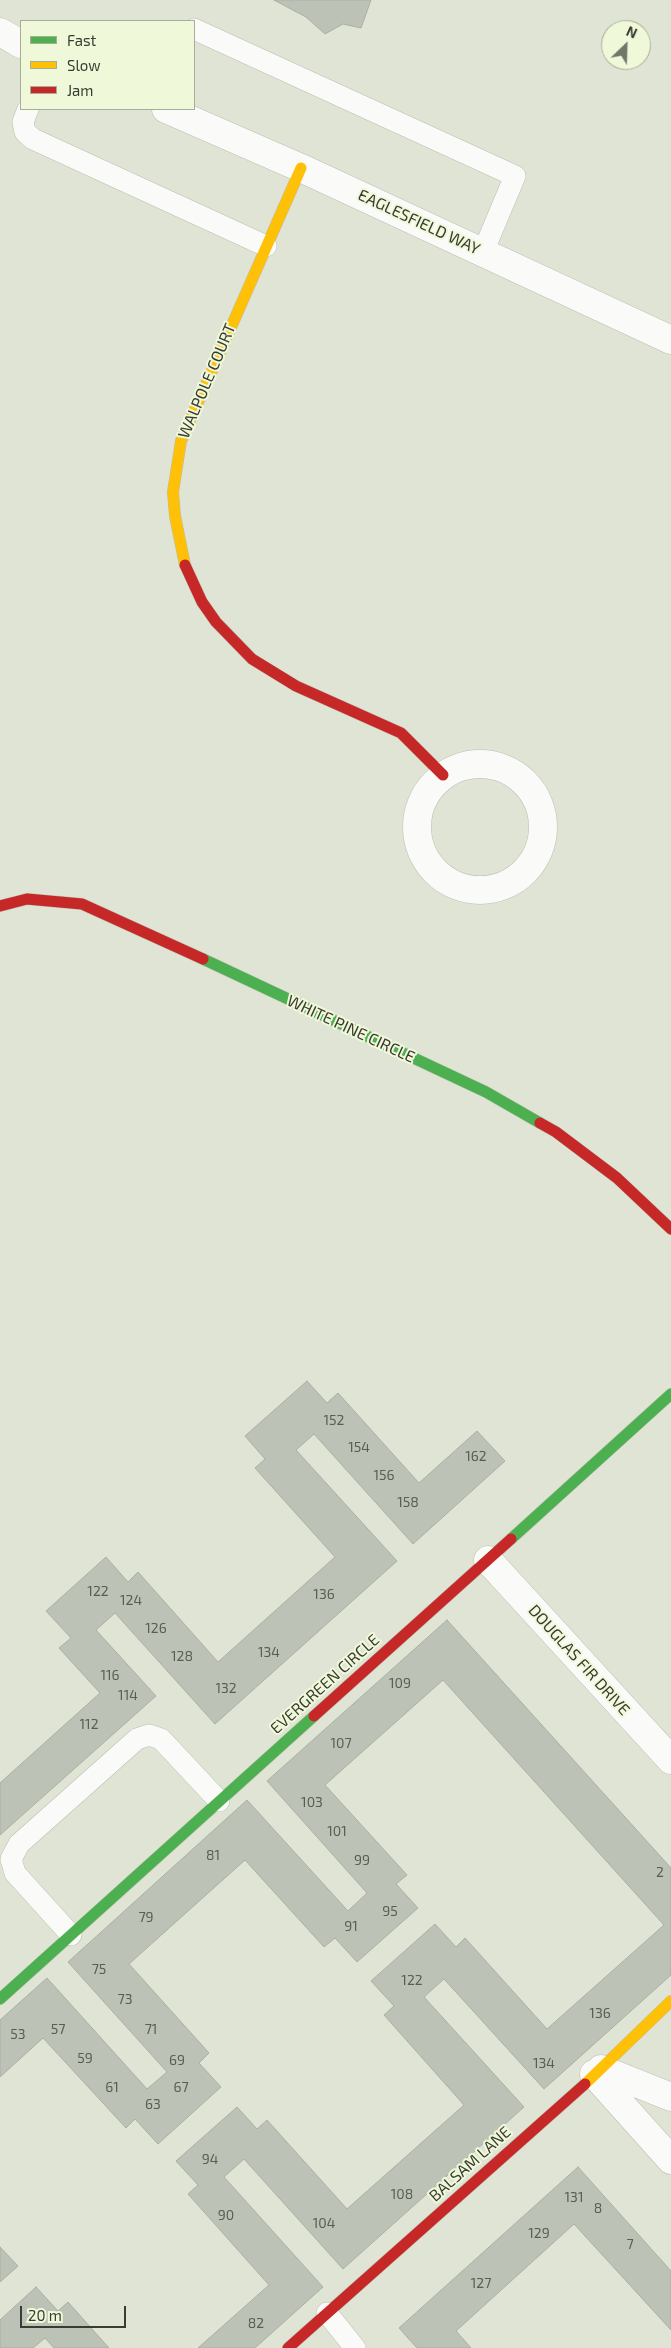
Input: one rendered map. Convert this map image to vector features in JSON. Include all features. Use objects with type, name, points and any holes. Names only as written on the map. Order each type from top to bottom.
[{"type":"street","points":[[0,32],[20,43]]},
{"type":"street","name":"EAGLESFIELD WAY","points":[[168,110],[301,168],[671,340]]},
{"type":"street","name":"WALPOLE COURT","points":[[301,168],[181,441],[173,492],[175,516],[183,559],[202,602],[216,622],[252,659],[296,686],[401,733],[443,775]]},
{"type":"street","points":[[483,764],[503,768],[521,779],[535,795],[542,814],[543,828],[538,855],[526,872],[508,884],[481,890],[467,890],[448,882],[431,868],[421,850],[416,830],[419,808],[428,790],[443,775],[462,766],[483,764]]},
{"type":"street","name":"WHITE PINE CIRCLE","points":[[0,906],[28,899],[82,904],[110,915],[486,1092],[556,1132],[617,1178],[671,1229]]},
{"type":"street","name":"EVERGREEN CIRCLE","points":[[0,1999],[671,1394]]},
{"type":"street","name":"DOUGLAS FIR DRIVE","points":[[488,1560],[671,1760]]},
{"type":"street","name":"BALSAM LANE","points":[[288,2348],[598,2072],[628,2040],[671,2001]]},
{"type":"street","points":[[598,2072],[671,2097]]},
{"type":"street","points":[[598,2072],[671,2160]]},
{"type":"lane","points":[[195,29],[515,176],[483,252]]},
{"type":"lane","points":[[28,110],[24,122],[25,132],[33,139],[266,246]]},
{"type":"lane","points":[[71,1935],[15,1873],[11,1858],[19,1844],[137,1739],[149,1735],[161,1739],[219,1801]]},
{"type":"lane","points":[[327,2313],[355,2348]]},
{"type":"building","points":[[274,0],[371,0],[361,28],[343,24],[325,34],[306,17]]},
{"type":"building","points":[[307,1381],[327,1403],[338,1393],[419,1483],[477,1431],[505,1461],[413,1544],[314,1434],[296,1450],[397,1561],[215,1724],[115,1613],[96,1630],[156,1696],[0,1835],[0,1783],[100,1693],[59,1648],[71,1638],[46,1611],[106,1557],[128,1582],[138,1572],[218,1662],[335,1557],[255,1468],[265,1459],[245,1436]]},
{"type":"building","points":[[447,1620],[671,1868],[671,1975],[544,2089],[444,1979],[424,1997],[524,2107],[343,2269],[244,2159],[224,2177],[323,2287],[255,2348],[198,2348],[269,2285],[188,2194],[198,2185],[176,2161],[237,2107],[257,2129],[267,2120],[347,2209],[464,2105],[384,2015],[394,2006],[371,1981],[435,1924],[456,1947],[465,1938],[547,2029],[664,1925],[443,1680],[325,1785],[407,1875],[396,1884],[418,1908],[357,1962],[335,1938],[324,1947],[245,1860],[129,1964],[209,2053],[199,2063],[221,2087],[158,2144],[135,2119],[126,2128],[43,2038],[0,2077],[0,2020],[47,1978],[147,2089],[167,2072],[68,1962],[247,1800],[348,1911],[367,1893],[267,1781]]},
{"type":"building","points":[[578,2167],[671,2271],[671,2330],[574,2224],[456,2331],[471,2348],[417,2348],[399,2328]]},
{"type":"building","points":[[0,2247],[18,2266],[0,2282]]},
{"type":"building","points":[[36,2287],[58,2311],[68,2302],[109,2348],[54,2348],[45,2338],[33,2348],[0,2348],[0,2320]]},
{"type":"traffic: fast","points":[[203,959],[486,1092],[540,1123]]},
{"type":"traffic: fast","points":[[511,1539],[671,1394]]},
{"type":"traffic: fast","points":[[0,1999],[314,1716]]},
{"type":"traffic: slow","points":[[185,565],[175,516],[173,492],[181,441],[301,168]]},
{"type":"traffic: slow","points":[[585,2084],[671,2001]]},
{"type":"traffic: jam","points":[[185,565],[202,602],[216,622],[252,659],[296,686],[401,733],[443,775]]},
{"type":"traffic: jam","points":[[0,906],[27,899],[82,904],[203,959]]},
{"type":"traffic: jam","points":[[540,1123],[556,1132],[617,1178],[671,1229]]},
{"type":"traffic: jam","points":[[314,1716],[511,1539]]},
{"type":"traffic: jam","points":[[288,2348],[585,2084]]}]
